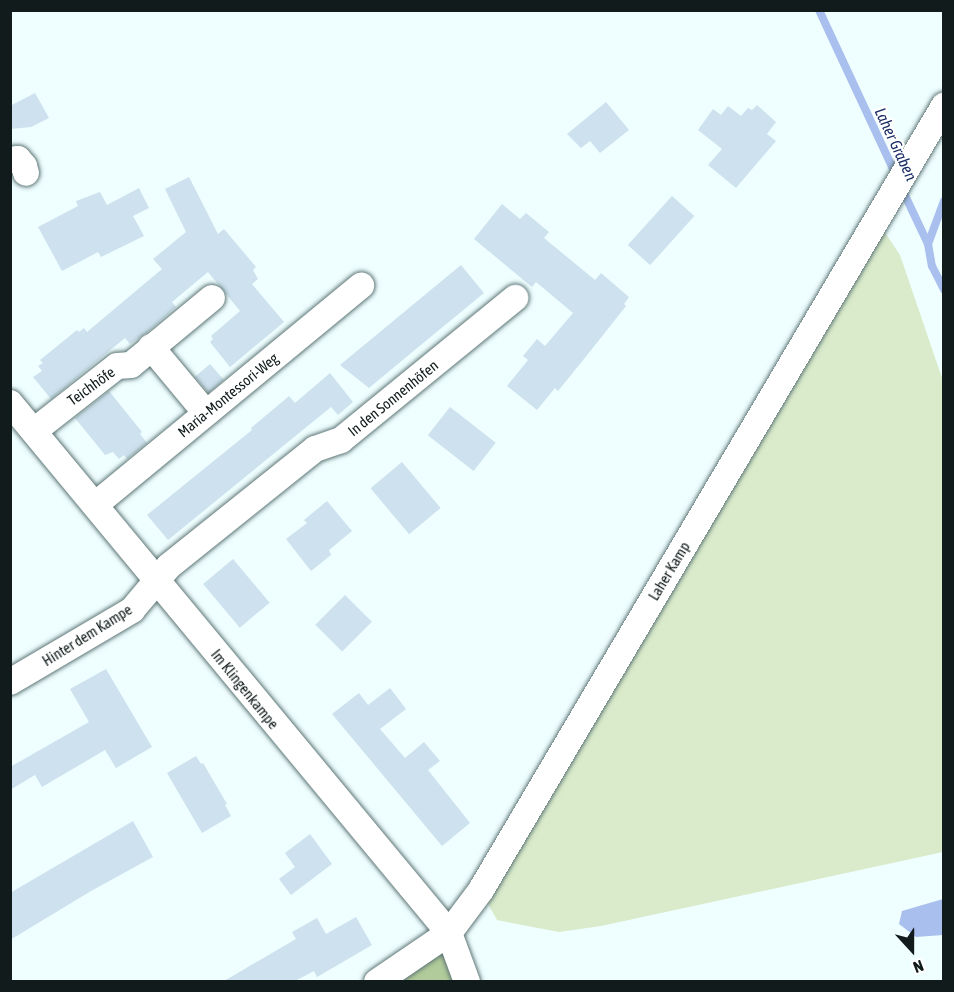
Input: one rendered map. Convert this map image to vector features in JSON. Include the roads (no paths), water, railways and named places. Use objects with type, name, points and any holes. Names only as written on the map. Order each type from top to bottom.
[{"type":"street","name":"Laher Kamp","points":[[449,933],[487,879],[944,106]]},
{"type":"street","name":"Maria-Montessori-Weg","points":[[95,505],[361,286]]},
{"type":"street","name":"Teichhöfe","points":[[34,431],[91,383],[96,382],[117,366],[131,365],[212,298]]},
{"type":"street","name":"In den Sonnenhöfen","points":[[157,581],[169,566],[315,449],[342,440],[515,298]]},
{"type":"street","points":[[151,347],[206,413]]},
{"type":"street","name":"Im Klingenkampe","points":[[10,403],[449,933],[467,981]]},
{"type":"street","name":"Hinter dem Kampe","points":[[10,682],[132,610],[157,581]]},
{"type":"street","points":[[377,981],[449,933]]},
{"type":"water","points":[[943,899],[943,935],[916,937],[899,924],[902,911]]},
{"type":"waterway","name":"Laher Graben","points":[[819,10],[896,175]]},
{"type":"waterway","name":"Laher Graben","points":[[902,189],[928,244],[932,266],[944,290]]},
{"type":"waterway","points":[[928,244],[944,201]]}]
